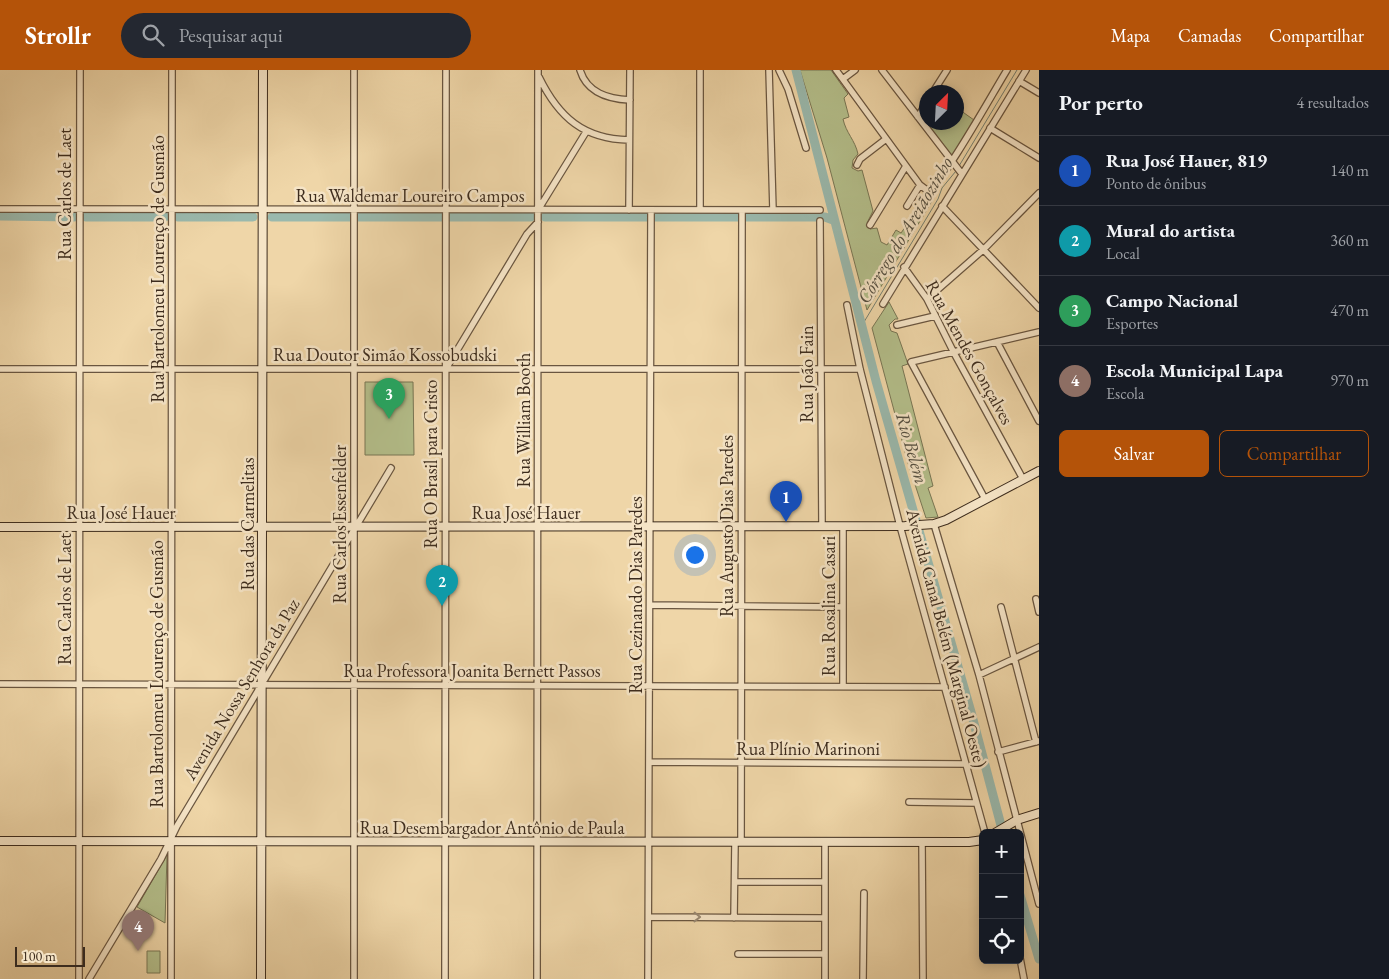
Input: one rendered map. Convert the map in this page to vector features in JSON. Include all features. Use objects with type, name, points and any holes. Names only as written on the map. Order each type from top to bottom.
[{"type":"main road","name":"Rua das Carmelitas","points":[[262,979],[263,70]]},
{"type":"main road","name":"Rua José Hauer","points":[[0,526],[903,526],[932,524],[985,499],[1039,470]]},
{"type":"main road","points":[[1002,829],[1015,821],[1039,813]]},
{"type":"main road","name":"Rua Desembargador Antônio de Paula","points":[[0,841],[979,841]]},
{"type":"street","name":"Rua Carlos de Laet","points":[[79,979],[80,70]]},
{"type":"street","name":"Rua Bartolomeu Lourenço de Gusmão","points":[[171,979],[172,70]]},
{"type":"street","name":"Rua Carlos Essenfelder","points":[[354,70],[354,979]]},
{"type":"street","name":"Rua O Brasil para Cristo","points":[[445,979],[446,70]]},
{"type":"street","points":[[580,70],[586,82],[597,92],[610,98],[630,100]]},
{"type":"street","points":[[629,210],[630,70]]},
{"type":"street","points":[[700,70],[700,210]]},
{"type":"street","points":[[769,70],[772,210]]},
{"type":"street","points":[[778,70],[788,89],[806,148]]},
{"type":"street","points":[[836,70],[920,185],[928,191],[934,187],[952,161],[1007,70]]},
{"type":"street","points":[[843,79],[855,70]]},
{"type":"street","points":[[882,70],[962,174]]},
{"type":"street","points":[[937,85],[947,70]]},
{"type":"street","points":[[883,304],[1026,70]]},
{"type":"street","points":[[538,72],[546,91],[563,114],[586,132],[608,139],[630,140]]},
{"type":"street","name":"Rua William Booth","points":[[537,979],[538,72]]},
{"type":"street","points":[[770,78],[783,80]]},
{"type":"street","points":[[1019,81],[1039,93]]},
{"type":"street","points":[[990,128],[1039,158]]},
{"type":"street","points":[[538,210],[586,132]]},
{"type":"street","points":[[857,165],[860,159],[886,139]]},
{"type":"street","points":[[870,225],[906,166]]},
{"type":"street","points":[[907,206],[920,185]]},
{"type":"street","points":[[927,299],[984,249],[1039,194]]},
{"type":"street","points":[[942,206],[1039,308]]},
{"type":"street","name":"Rua Waldemar Loureiro Campos","points":[[0,209],[354,210],[445,215],[538,210],[629,210],[651,212],[820,210]]},
{"type":"street","name":"Rua Cezinando Dias Paredes","points":[[648,979],[651,212]]},
{"type":"street","name":"Rua Augusto Dias Paredes","points":[[734,918],[741,762],[742,212]]},
{"type":"street","name":"Rua João Fain","points":[[820,221],[822,526]]},
{"type":"street","points":[[445,369],[527,234],[538,222]]},
{"type":"street","name":"Rua Mendes Gonçalves","points":[[904,267],[927,299],[934,316],[1023,479]]},
{"type":"street","name":"Avenida Canal Belém (Marginal Oeste)","points":[[847,305],[860,369],[983,829]]},
{"type":"street","points":[[897,325],[934,316]]},
{"type":"street","points":[[985,499],[911,362],[1038,334]]},
{"type":"street","points":[[997,342],[1039,421]]},
{"type":"street","name":"Rua Doutor Simão Kossobudski","points":[[0,370],[860,369]]},
{"type":"street","name":"Avenida Nossa Senhora da Paz","points":[[89,979],[354,526],[391,468]]},
{"type":"street","points":[[932,524],[979,674],[1015,821],[1037,886],[1039,904]]},
{"type":"street","name":"Rua Rosalina Casari","points":[[843,526],[843,686]]},
{"type":"street","points":[[1036,599],[1039,612]]},
{"type":"street","points":[[650,605],[843,607]]},
{"type":"street","points":[[998,752],[1038,741],[1001,607]]},
{"type":"street","points":[[979,674],[1039,647]]},
{"type":"street","name":"Rua Professora Joanita Bernett Passos","points":[[0,684],[945,687]]},
{"type":"street","name":"Rua Plínio Marinoni","points":[[649,762],[966,764]]},
{"type":"street","points":[[908,802],[976,803]]},
{"type":"street","points":[[825,841],[825,979]]},
{"type":"street","points":[[922,842],[923,979]]},
{"type":"street","points":[[735,882],[825,882]]},
{"type":"street","points":[[863,979],[864,893]]},
{"type":"street","points":[[649,917],[825,918]]},
{"type":"street","points":[[738,954],[825,954]]},
{"type":"street","points":[[1021,964],[1024,979]]},
{"type":"green space","points":[[800,70],[831,70],[848,94],[844,98],[849,117],[843,119],[858,154],[853,160],[852,168],[858,171],[862,170],[873,211],[867,223],[870,229],[877,228],[881,242],[887,245],[896,230],[901,233],[927,196],[932,201],[867,310],[827,158]]},
{"type":"green space","points":[[964,113],[974,120],[951,158],[930,130],[964,130]]},
{"type":"green space","points":[[889,302],[898,319],[895,319],[889,325],[891,331],[897,333],[908,364],[902,366],[933,486],[928,488],[938,517],[926,518],[908,463],[872,328]]},
{"type":"green space","points":[[365,382],[413,382],[414,455],[365,455]]},
{"type":"green space","points":[[167,855],[165,923],[137,907]]},
{"type":"green space","points":[[147,951],[160,951],[160,973],[147,973]]},
{"type":"waterway","name":"Rio Belém","points":[[796,70],[876,381],[971,712],[1002,829]]},
{"type":"waterway","name":"Córrego do Areiãozinho","points":[[959,166],[1017,70]]},
{"type":"waterway","name":"Córrego do Areiãozinho","points":[[861,327],[938,199],[942,188],[956,171]]},
{"type":"waterway","points":[[0,216],[74,217]]},
{"type":"waterway","points":[[86,217],[165,217]]},
{"type":"waterway","points":[[178,217],[253,217]]},
{"type":"waterway","points":[[272,217],[351,217]]},
{"type":"waterway","points":[[359,217],[531,217]]},
{"type":"waterway","points":[[545,217],[825,217],[833,220]]},
{"type":"waterway","name":"Rio Belém","points":[[1024,908],[1039,959]]},
{"type":"place","name":"Campo Nacional","points":[[389,419]]},
{"type":"place","name":"Rua José Hauer, 819","points":[[786,522]]},
{"type":"place","name":"Mural do artista","points":[[442,606]]},
{"type":"place","name":"Escola Municipal Lapa","points":[[138,951]]}]
